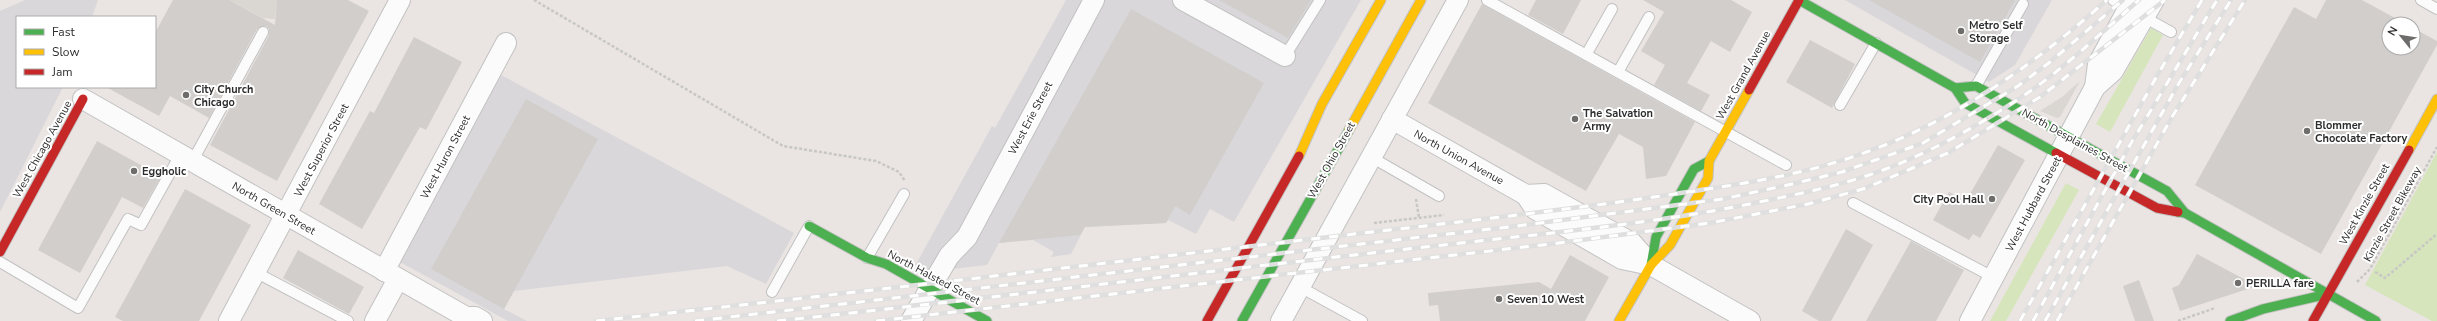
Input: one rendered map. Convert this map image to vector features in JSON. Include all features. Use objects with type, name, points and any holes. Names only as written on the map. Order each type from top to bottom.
[{"type":"main road","points":[[1207,321],[1298,157],[1322,104],[1381,0]]},
{"type":"main road","name":"West Ohio Street","points":[[1242,321],[1421,0]]},
{"type":"main road","name":"North Desplaines Street","points":[[1799,0],[1955,88],[1965,103],[2157,208],[2185,213],[2376,321]]},
{"type":"main road","name":"West Grand Avenue","points":[[1619,321],[1651,265],[1670,245],[1708,178],[1709,161],[1799,0]]},
{"type":"main road","points":[[1955,88],[1976,86]]},
{"type":"main road","name":"North Desplaines Street","points":[[1976,86],[2167,191],[2185,213]]},
{"type":"main road","name":"West Chicago Avenue","points":[[0,252],[83,99]]},
{"type":"main road","name":"West Kinzie Street","points":[[2312,321],[2437,99]]},
{"type":"main road","points":[[1299,133],[1322,104]]},
{"type":"main road","name":"West Grand Avenue","points":[[1651,265],[1656,237],[1690,176],[1694,169],[1709,161]]},
{"type":"main road","name":"North Halsted Street","points":[[809,226],[867,258],[886,264],[970,321]]},
{"type":"main road","points":[[2230,321],[2263,309],[2328,294]]},
{"type":"main road","name":"North Halsted Street","points":[[934,296],[987,321]]},
{"type":"street","name":"West Superior Street","points":[[229,321],[400,0]]},
{"type":"street","name":"West Erie Street","points":[[912,321],[961,262],[967,237],[1094,0]]},
{"type":"street","points":[[1183,0],[1285,56]]},
{"type":"street","points":[[1281,321],[1458,0]]},
{"type":"street","name":"West Hubbard Street","points":[[1970,321],[2095,87],[2113,71],[2129,6],[2154,0]]},
{"type":"street","name":"West Huron Street","points":[[375,321],[391,275],[506,43]]},
{"type":"street","name":"North Green Street","points":[[83,99],[472,320]]},
{"type":"street","name":"North Union Avenue","points":[[1392,119],[1526,195],[1544,194],[1632,244],[1651,265],[1750,321]]},
{"type":"street","name":"West Erie Street","points":[[927,321],[934,296]]},
{"type":"lane","points":[[1285,56],[1320,0]]},
{"type":"lane","points":[[1487,0],[1786,165]]},
{"type":"lane","points":[[2421,0],[2437,9]]},
{"type":"lane","points":[[1976,86],[2023,4]]},
{"type":"lane","points":[[2129,6],[2171,32]]},
{"type":"lane","points":[[1586,55],[1612,9]]},
{"type":"lane","points":[[1618,72],[1649,17]]},
{"type":"lane","points":[[0,262],[78,308],[128,218],[141,225],[186,158],[263,32]]},
{"type":"lane","points":[[1840,105],[1876,43]]},
{"type":"lane","points":[[1371,157],[1439,196]]},
{"type":"lane","points":[[867,258],[904,194]]},
{"type":"lane","points":[[1853,203],[1993,278]]},
{"type":"lane","points":[[772,292],[809,226]]},
{"type":"lane","points":[[255,272],[348,321]]},
{"type":"lane","points":[[1300,287],[1362,321]]},
{"type":"path","points":[[534,0],[783,146],[876,160],[899,172],[907,184],[904,194]]},
{"type":"path","name":"Kinzie Street Bikeway","points":[[2355,283],[2370,269],[2437,148]]},
{"type":"path","points":[[1416,196],[1419,218]]},
{"type":"path","points":[[1374,223],[1444,215]]},
{"type":"path","points":[[2375,272],[2385,278],[2437,234]]},
{"type":"shaded area","points":[[25,0],[98,0],[92,16],[16,16],[16,88],[62,88],[0,212],[0,11]]},
{"type":"shaded area","points":[[229,0],[277,0],[275,19],[263,18]]},
{"type":"shaded area","points":[[1066,0],[1361,0],[1234,222],[1210,209],[1196,234],[1168,220],[1166,223],[1085,227],[1071,254],[1051,257],[1054,252],[1033,240],[999,243],[987,265],[926,272],[915,266],[992,126],[995,128]]},
{"type":"shaded area","points":[[1845,0],[2052,0],[2015,65],[1989,82]]},
{"type":"shaded area","points":[[501,75],[794,233],[766,284],[727,266],[514,291],[504,309],[527,321],[508,321],[398,261]]},
{"type":"shaded area","points":[[2080,81],[2060,117],[2057,118],[2040,111],[2062,97]]},
{"type":"green space","points":[[2151,28],[2163,35],[2110,132],[2096,124]]},
{"type":"green space","points":[[2437,152],[2437,321],[2432,321],[2365,285]]},
{"type":"green space","points":[[2066,183],[2079,190],[2006,321],[1990,321]]},
{"type":"building","points":[[173,0],[229,0],[275,25],[277,0],[348,0],[369,11],[277,181],[210,145],[269,35],[269,29],[266,26],[257,29],[209,118],[170,96],[159,116],[108,88],[156,88],[156,31]]},
{"type":"building","points":[[1219,0],[1311,0],[1288,38]]},
{"type":"building","points":[[1536,0],[1581,0],[1563,34],[1528,15]]},
{"type":"building","points":[[1643,0],[1731,0],[1752,12],[1730,52],[1711,41],[1687,83],[1710,95],[1701,111],[1654,85],[1665,65],[1641,51],[1664,12]]},
{"type":"building","name":"Metro Self Storage","points":[[1869,0],[2015,0],[1980,62]]},
{"type":"building","name":"Blommer Chocolate Factory","points":[[2326,0],[2362,0],[2391,16],[2381,16],[2381,56],[2421,56],[2421,32],[2437,41],[2437,45],[2321,254],[2195,185],[2294,7],[2316,19]]},
{"type":"building","points":[[1482,4],[1695,122],[1666,176],[1646,179],[1643,147],[1619,134],[1586,191],[1428,103]]},
{"type":"building","points":[[1131,9],[1264,83],[1190,215],[1175,206],[1166,223],[1085,227],[1080,235],[999,243]]},
{"type":"building","points":[[414,37],[462,62],[426,130],[420,127],[362,229],[319,204],[370,111],[374,113]]},
{"type":"building","points":[[1810,40],[1855,64],[1832,108],[1786,82]]},
{"type":"building","points":[[526,99],[598,139],[504,309],[431,269]]},
{"type":"building","points":[[97,141],[161,176],[143,208],[122,197],[80,273],[38,250]]},
{"type":"building","points":[[1998,145],[2025,160],[1980,238],[1973,234],[1969,240],[1933,220],[1949,192],[1966,201]]},
{"type":"building","points":[[185,189],[251,225],[199,321],[123,321],[115,317]]},
{"type":"building","points":[[1846,229],[1873,245],[1831,321],[1819,321],[1802,311]]},
{"type":"building","points":[[1911,241],[1964,270],[1936,321],[1866,321]]},
{"type":"building","points":[[298,250],[364,287],[349,314],[283,278]]},
{"type":"building","points":[[2197,254],[2257,286],[2180,311],[2172,288],[2179,285]]},
{"type":"building","name":"Seven 10 West","points":[[1570,255],[1609,277],[1585,321],[1440,321],[1438,305],[1429,306],[1428,293],[1539,282],[1551,289]]},
{"type":"building","points":[[2139,280],[2154,321],[2135,321],[2123,286]]},
{"type":"railway","points":[[596,321],[1516,215],[1686,192],[1787,175],[1837,162],[1895,141],[1960,108],[1992,89],[2051,47],[2107,0]]},
{"type":"railway","points":[[695,321],[1517,226],[1723,199],[1792,184],[1842,172],[1923,143],[2018,86],[2050,62],[2123,0]]},
{"type":"railway","points":[[777,321],[1635,223],[1776,199],[1842,183],[1875,173],[1909,160],[1944,143],[2013,103],[2043,82],[2139,0]]},
{"type":"railway","points":[[876,321],[1551,244],[1710,223],[1808,204],[1863,189],[1948,153],[2040,97],[2165,0]]},
{"type":"railway","points":[[2020,321],[2158,74],[2202,0]]},
{"type":"railway","points":[[2033,321],[2130,145],[2217,0]]},
{"type":"railway","points":[[2045,321],[2179,83],[2231,0]]},
{"type":"railway","points":[[2057,321],[2172,117],[2245,0]]},
{"type":"traffic: fast","points":[[1799,0],[1955,88],[1965,103],[2056,153]]},
{"type":"traffic: fast","points":[[1955,88],[1976,86],[2167,191],[2185,213]]},
{"type":"traffic: fast","points":[[1242,321],[1349,130]]},
{"type":"traffic: fast","points":[[1651,265],[1656,237],[1694,169],[1709,161]]},
{"type":"traffic: fast","points":[[2178,212],[2185,213],[2376,321]]},
{"type":"traffic: fast","points":[[809,226],[867,258],[886,264],[987,321]]},
{"type":"traffic: fast","points":[[2230,321],[2263,309],[2328,294]]},
{"type":"traffic: slow","points":[[1299,156],[1322,104],[1381,0]]},
{"type":"traffic: slow","points":[[1349,130],[1421,0]]},
{"type":"traffic: slow","points":[[1619,321],[1651,265],[1670,245],[1708,178],[1709,161],[1749,90]]},
{"type":"traffic: slow","points":[[2409,150],[2437,99]]},
{"type":"traffic: jam","points":[[1749,90],[1799,0]]},
{"type":"traffic: jam","points":[[0,252],[83,99]]},
{"type":"traffic: jam","points":[[2313,321],[2409,150]]},
{"type":"traffic: jam","points":[[2056,153],[2157,208],[2178,212]]},
{"type":"traffic: jam","points":[[1207,321],[1299,156]]},
{"type":"place","name":"Metro Self Storage","points":[[1961,31]]},
{"type":"place","name":"City Church Chicago","points":[[186,95]]},
{"type":"place","name":"The Salvation Army","points":[[1575,119]]},
{"type":"place","name":"Blommer Chocolate Factory","points":[[2307,131]]},
{"type":"place","name":"Eggholic","points":[[134,171]]},
{"type":"place","name":"City Pool Hall","points":[[1992,199]]},
{"type":"place","name":"PERILLA fare","points":[[2238,283]]},
{"type":"place","name":"Seven 10 West","points":[[1499,299]]}]
